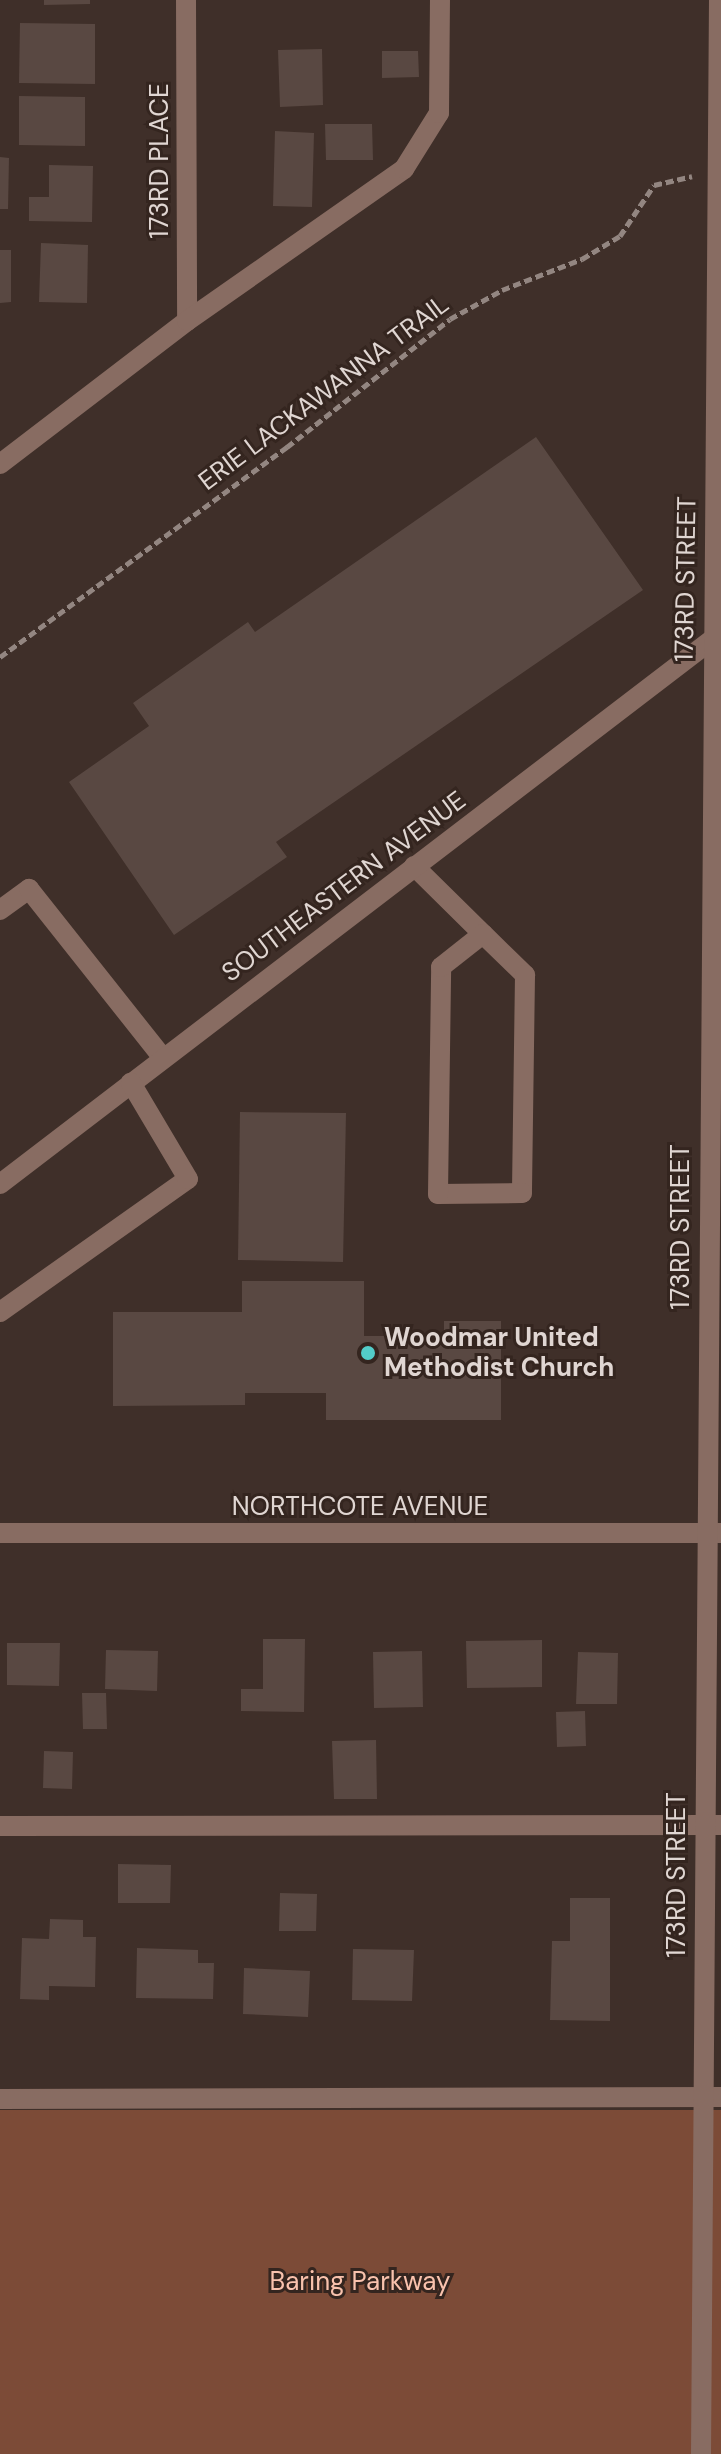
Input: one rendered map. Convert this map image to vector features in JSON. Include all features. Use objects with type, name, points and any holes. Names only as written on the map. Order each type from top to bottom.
[{"type":"street","name":"173RD PLACE","points":[[186,0],[187,321]]},
{"type":"street","points":[[0,464],[187,321],[404,169],[439,113],[440,0]]},
{"type":"street","name":"173RD STREET","points":[[701,2454],[712,2097],[716,174],[719,0]]},
{"type":"street","name":"SOUTHEASTERN AVENUE","points":[[0,1184],[716,636]]},
{"type":"street","points":[[414,866],[525,975],[522,1193],[438,1194],[441,967],[483,934]]},
{"type":"street","points":[[0,910],[29,889],[163,1058]]},
{"type":"street","points":[[0,1312],[188,1179],[131,1083]]},
{"type":"street","name":"NORTHCOTE AVENUE","points":[[0,1533],[713,1533]]},
{"type":"street","points":[[0,1826],[712,1825]]},
{"type":"street","points":[[0,2099],[712,2097]]},
{"type":"path","name":"ERIE LACKAWANNA TRAIL","points":[[0,657],[287,447],[450,319],[620,236],[646,194],[662,180],[716,174]]},
{"type":"green space","name":"Baring Parkway","points":[[0,2110],[721,2110],[721,2454],[0,2454]]},
{"type":"building","points":[[44,0],[90,0],[90,4],[44,5]]},
{"type":"building","points":[[20,23],[95,24],[95,84],[19,83]]},
{"type":"building","points":[[322,49],[323,105],[280,107],[278,50]]},
{"type":"building","points":[[382,51],[418,51],[419,77],[382,78]]},
{"type":"building","points":[[19,96],[85,97],[85,146],[19,145]]},
{"type":"building","points":[[325,124],[372,124],[373,160],[326,160]]},
{"type":"building","points":[[275,131],[314,133],[312,207],[273,206]]},
{"type":"building","points":[[0,157],[9,158],[8,209],[0,209]]},
{"type":"building","points":[[49,165],[93,166],[92,222],[29,221],[29,197],[49,197]]},
{"type":"building","points":[[41,243],[88,245],[87,303],[39,302]]},
{"type":"building","points":[[0,250],[11,250],[11,302],[0,303]]},
{"type":"building","points":[[536,437],[643,590],[276,842],[287,857],[174,935],[69,782],[149,726],[133,703],[248,622],[255,632]]},
{"type":"building","points":[[240,1112],[346,1113],[343,1262],[238,1260]]},
{"type":"building","points":[[242,1281],[364,1281],[364,1336],[444,1336],[444,1321],[501,1321],[501,1420],[326,1420],[326,1393],[245,1393],[245,1405],[113,1406],[113,1312],[242,1312]]},
{"type":"building","points":[[263,1639],[305,1639],[304,1712],[241,1711],[241,1689],[263,1689]]},
{"type":"building","points":[[542,1640],[542,1687],[467,1688],[466,1641]]},
{"type":"building","points":[[7,1643],[60,1643],[59,1686],[7,1685]]},
{"type":"building","points":[[106,1650],[158,1651],[157,1691],[105,1689]]},
{"type":"building","points":[[422,1651],[423,1707],[374,1708],[373,1652]]},
{"type":"building","points":[[578,1652],[618,1653],[617,1704],[576,1704]]},
{"type":"building","points":[[82,1693],[106,1693],[107,1729],[83,1729]]},
{"type":"building","points":[[585,1711],[586,1746],[557,1747],[556,1712]]},
{"type":"building","points":[[376,1740],[377,1799],[334,1799],[332,1741]]},
{"type":"building","points":[[44,1751],[73,1752],[72,1789],[43,1788]]},
{"type":"building","points":[[118,1864],[171,1865],[170,1903],[118,1903]]},
{"type":"building","points":[[280,1893],[317,1894],[316,1931],[279,1931]]},
{"type":"building","points":[[570,1898],[610,1898],[610,2021],[550,2020],[552,1941],[570,1941]]},
{"type":"building","points":[[50,1919],[83,1920],[83,1937],[96,1937],[95,1987],[49,1986],[49,2000],[20,1999],[22,1938],[49,1939]]},
{"type":"building","points":[[137,1948],[198,1950],[198,1963],[214,1963],[213,1999],[136,1998]]},
{"type":"building","points":[[353,1949],[414,1950],[412,2001],[352,2000]]},
{"type":"building","points":[[244,1968],[310,1971],[308,2017],[243,2014]]},
{"type":"place","name":"Woodmar United Methodist Church","points":[[368,1353]]}]
